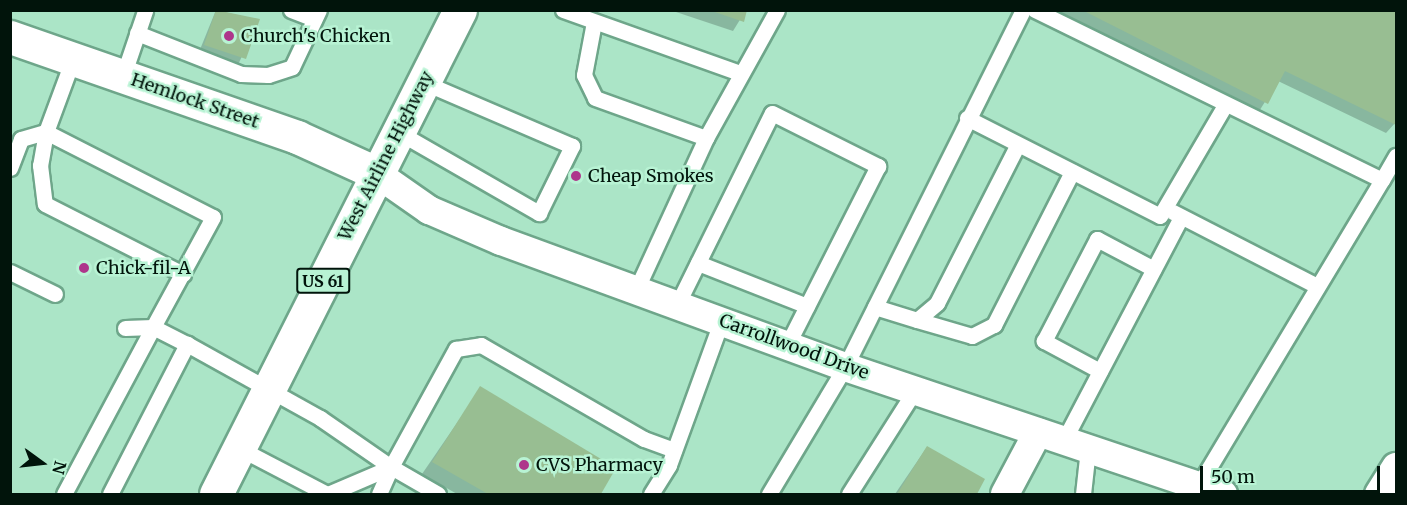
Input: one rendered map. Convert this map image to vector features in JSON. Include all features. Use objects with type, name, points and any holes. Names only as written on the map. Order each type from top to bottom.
[{"type":"main road","name":"West Airline Highway","points":[[216,495],[460,10]]},
{"type":"main road","name":"Hemlock Street","points":[[10,37],[316,145],[376,173]]},
{"type":"street","name":"Carrollwood Drive","points":[[376,173],[429,210],[677,305],[845,367],[1211,490]]},
{"type":"street","points":[[1005,495],[1063,440]]},
{"type":"street","points":[[1380,495],[1396,467]]},
{"type":"lane","points":[[137,33],[242,74],[268,75],[292,67],[316,15],[291,10]]},
{"type":"lane","points":[[563,10],[740,73]]},
{"type":"lane","points":[[637,288],[706,138],[777,10]]},
{"type":"lane","points":[[769,495],[845,367],[967,118],[1023,10]]},
{"type":"lane","points":[[1035,10],[1224,107],[1382,180]]},
{"type":"lane","points":[[123,76],[144,11]]},
{"type":"lane","points":[[594,21],[584,75],[595,98],[706,138]]},
{"type":"lane","points":[[73,59],[46,132],[40,165],[45,204],[183,274]]},
{"type":"lane","points":[[398,132],[539,213],[572,146],[423,82]]},
{"type":"lane","points":[[967,118],[1160,216],[1224,107]]},
{"type":"lane","points":[[677,305],[772,113],[878,166],[787,345]]},
{"type":"lane","points":[[10,168],[21,139],[46,132],[213,217],[63,495]]},
{"type":"lane","points":[[917,320],[937,303],[1018,144]]},
{"type":"lane","points":[[1211,490],[1317,286],[1396,156]]},
{"type":"lane","points":[[875,307],[972,336],[994,326],[1072,171]]},
{"type":"lane","points":[[1164,208],[1317,286]]},
{"type":"lane","points":[[1083,495],[1063,440],[1181,217]]},
{"type":"lane","points":[[1100,370],[1044,342],[1097,239],[1154,269]]},
{"type":"lane","points":[[698,263],[807,306]]},
{"type":"lane","points":[[10,272],[55,294]]},
{"type":"lane","points":[[651,495],[674,450],[722,322]]},
{"type":"lane","points":[[125,328],[153,327],[187,344],[269,388],[438,495]]},
{"type":"lane","points":[[110,495],[187,344]]},
{"type":"lane","points":[[379,495],[391,467],[456,349],[481,345],[644,439],[674,450]]},
{"type":"lane","points":[[849,495],[915,390]]},
{"type":"lane","points":[[239,448],[327,495],[391,467]]},
{"type":"building","points":[[216,10],[260,19],[246,59],[204,45]]},
{"type":"building","points":[[709,10],[747,10],[744,22]]},
{"type":"building","points":[[1082,10],[1396,10],[1396,125],[1285,71],[1268,104]]},
{"type":"building","points":[[480,386],[616,468],[601,494],[488,494],[432,462]]},
{"type":"building","points":[[927,446],[985,479],[977,494],[897,494]]},
{"type":"place","name":"Church's Chicken","points":[[229,36]]},
{"type":"place","name":"Cheap Smokes","points":[[576,176]]},
{"type":"place","name":"Chick-fil-A","points":[[84,268]]},
{"type":"place","name":"CVS Pharmacy","points":[[524,465]]}]
